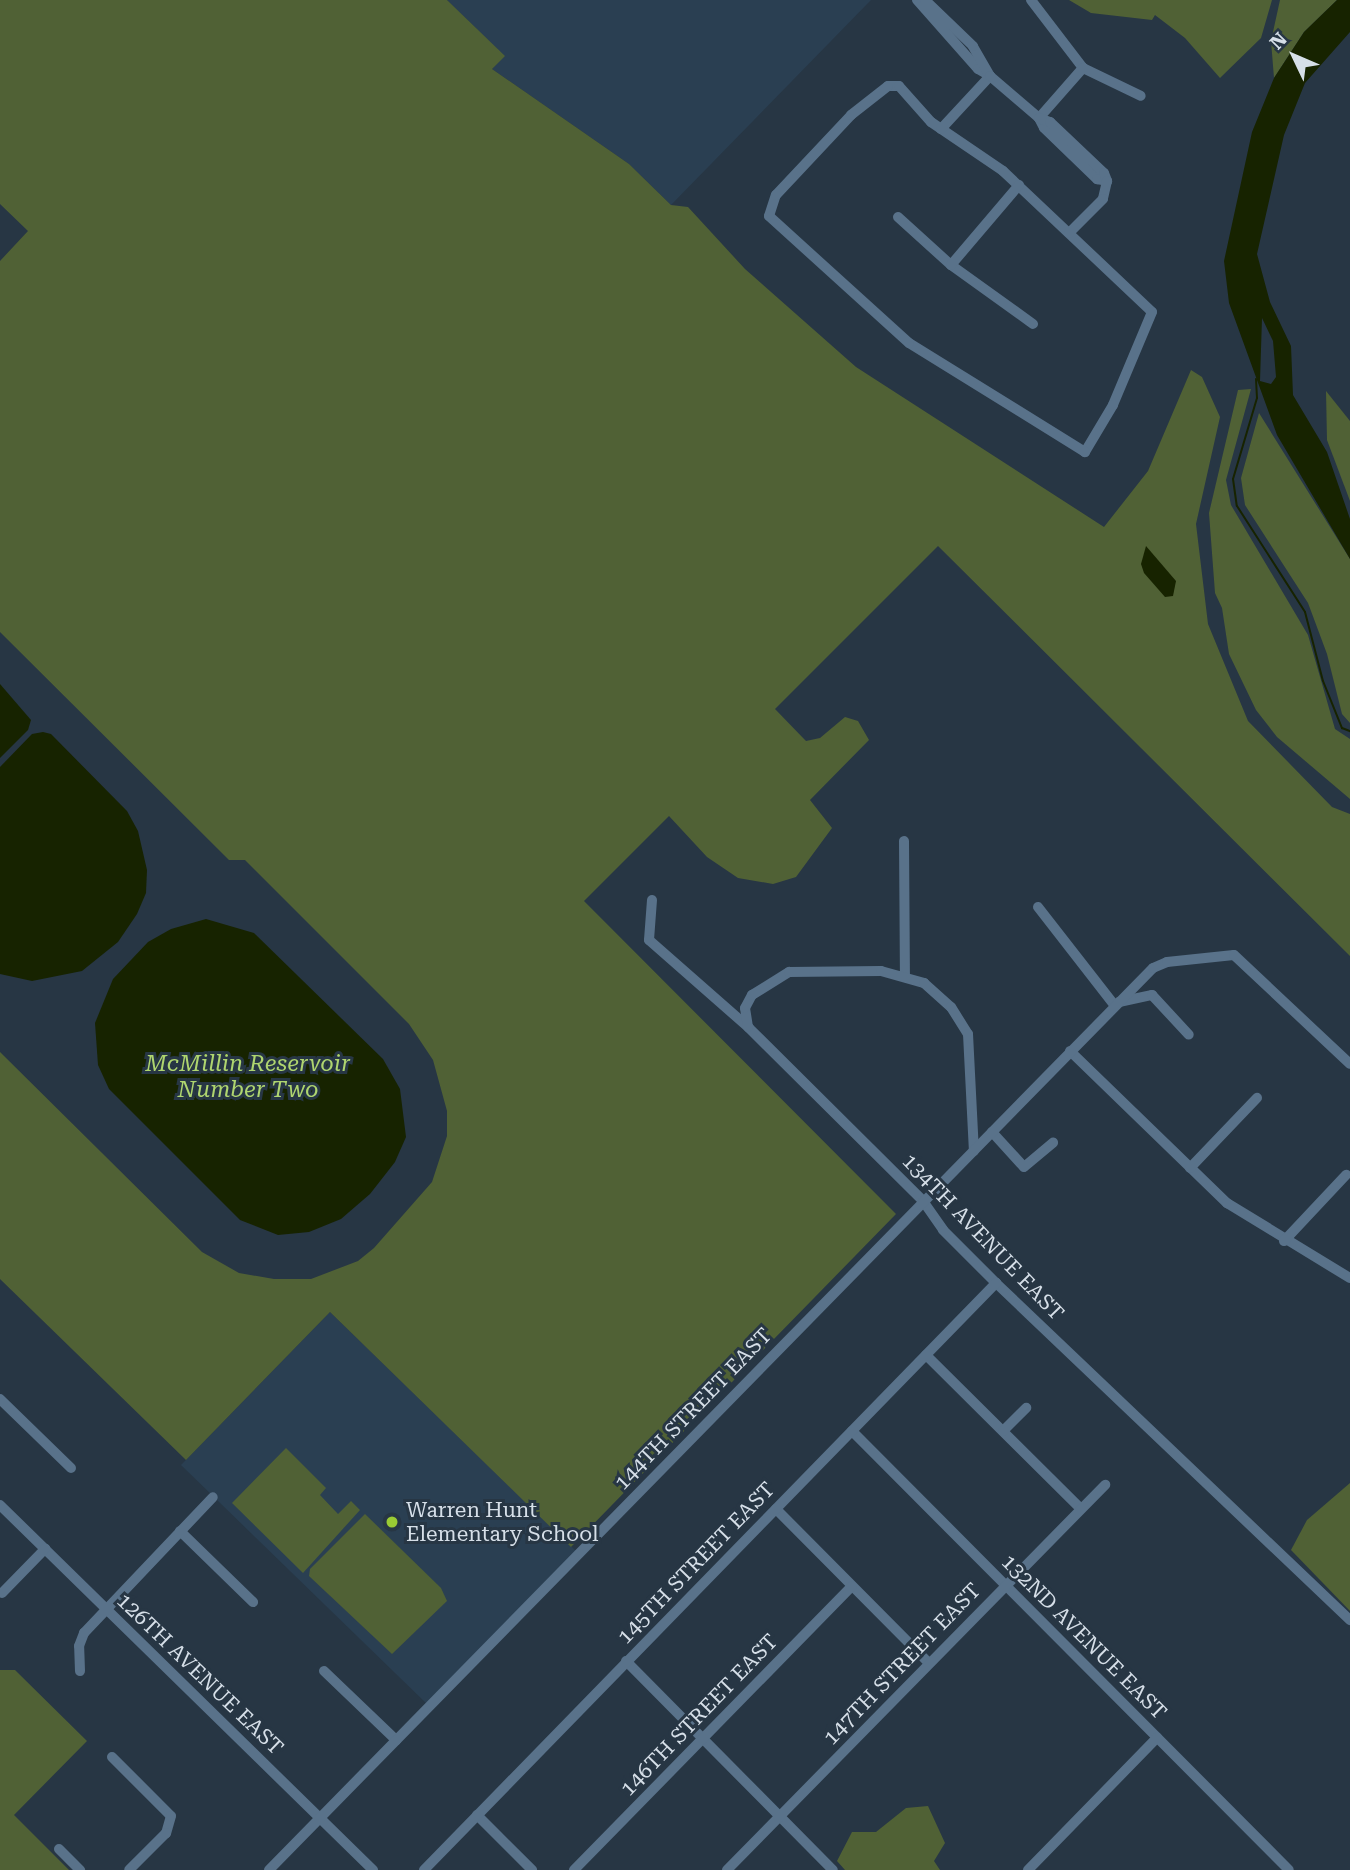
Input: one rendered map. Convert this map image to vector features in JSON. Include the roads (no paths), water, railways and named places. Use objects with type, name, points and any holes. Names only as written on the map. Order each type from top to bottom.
[{"type":"street","points":[[918,0],[978,69],[1039,118],[1097,180],[1107,186],[1069,233]]},
{"type":"street","points":[[925,0],[973,47],[990,76]]},
{"type":"street","points":[[1031,0],[1083,68],[1141,96]]},
{"type":"street","points":[[1039,118],[1083,68]]},
{"type":"street","points":[[941,129],[990,76]]},
{"type":"street","points":[[894,84],[941,129],[1020,185],[1069,233],[1152,315],[1108,416],[1085,452],[909,343],[779,227],[768,212],[776,195],[851,115],[894,84]]},
{"type":"street","points":[[951,265],[1020,185]]},
{"type":"street","points":[[898,217],[951,265],[1033,324]]},
{"type":"street","points":[[904,841],[905,974]]},
{"type":"street","name":"134TH AVENUE EAST","points":[[652,900],[649,940],[749,1028],[923,1201],[943,1230],[996,1283],[1350,1620]]},
{"type":"street","points":[[1038,907],[1117,1004],[1152,995],[1189,1035]]},
{"type":"street","name":"144TH STREET EAST","points":[[269,1870],[1070,1051],[1160,963],[1234,955],[1350,1064]]},
{"type":"street","points":[[749,1028],[748,1001],[757,989],[780,975],[815,969],[905,974],[936,992],[957,1015],[968,1034],[974,1151]]},
{"type":"street","points":[[1070,1051],[1227,1203],[1284,1241],[1350,1278]]},
{"type":"street","points":[[1190,1168],[1256,1098]]},
{"type":"street","points":[[992,1132],[1024,1167],[1053,1143]]},
{"type":"street","points":[[1284,1241],[1346,1175]]},
{"type":"street","name":"145TH STREET EAST","points":[[424,1870],[996,1283]]},
{"type":"street","points":[[926,1355],[1081,1509]]},
{"type":"street","points":[[0,1399],[71,1468]]},
{"type":"street","points":[[1003,1431],[1026,1408]]},
{"type":"street","name":"132ND AVENUE EAST","points":[[852,1431],[1289,1870]]},
{"type":"street","name":"147TH STREET EAST","points":[[727,1870],[1105,1485]]},
{"type":"street","points":[[80,1671],[81,1638],[213,1497]]},
{"type":"street","name":"126TH AVENUE EAST","points":[[0,1505],[373,1870]]},
{"type":"street","points":[[776,1509],[929,1663]]},
{"type":"street","points":[[180,1531],[253,1602]]},
{"type":"street","points":[[2,1593],[45,1549]]},
{"type":"street","name":"146TH STREET EAST","points":[[574,1870],[852,1586]]},
{"type":"street","points":[[626,1661],[833,1870]]},
{"type":"street","points":[[324,1671],[396,1740]]},
{"type":"street","points":[[1028,1870],[1157,1738]]},
{"type":"street","points":[[112,1757],[168,1810],[171,1819],[166,1833],[129,1870]]},
{"type":"street","points":[[477,1815],[531,1870]]},
{"type":"street","points":[[59,1849],[80,1870]]},
{"type":"water","points":[[1337,0],[1350,0],[1350,32],[1305,83],[1284,135],[1257,254],[1270,302],[1291,346],[1293,395],[1327,452],[1350,519],[1350,559],[1277,435],[1229,303],[1224,261],[1252,132],[1274,78],[1304,32]],"holes":[[[1262,318],[1273,341],[1276,377],[1271,384],[1260,381]]]},
{"type":"water","points":[[1146,546],[1176,581],[1173,596],[1165,597],[1144,573],[1141,564]]},
{"type":"water","points":[[0,684],[31,720],[28,730],[0,758]]},
{"type":"water","points":[[32,734],[51,734],[127,811],[138,831],[147,870],[146,893],[137,914],[118,942],[82,971],[32,981],[0,974],[0,767]]},
{"type":"water","name":"McMillin Reservoir Number Two","points":[[206,919],[254,933],[383,1059],[400,1089],[406,1137],[395,1162],[370,1194],[341,1219],[309,1232],[278,1235],[240,1220],[109,1089],[98,1065],[95,1023],[113,979],[148,942],[171,929]]},
{"type":"waterway","points":[[1256,379],[1257,398],[1233,479],[1237,506],[1305,612],[1323,681],[1342,728],[1350,731]]},
{"type":"place","name":"Warren Hunt Elementary School","points":[[392,1522]]}]
